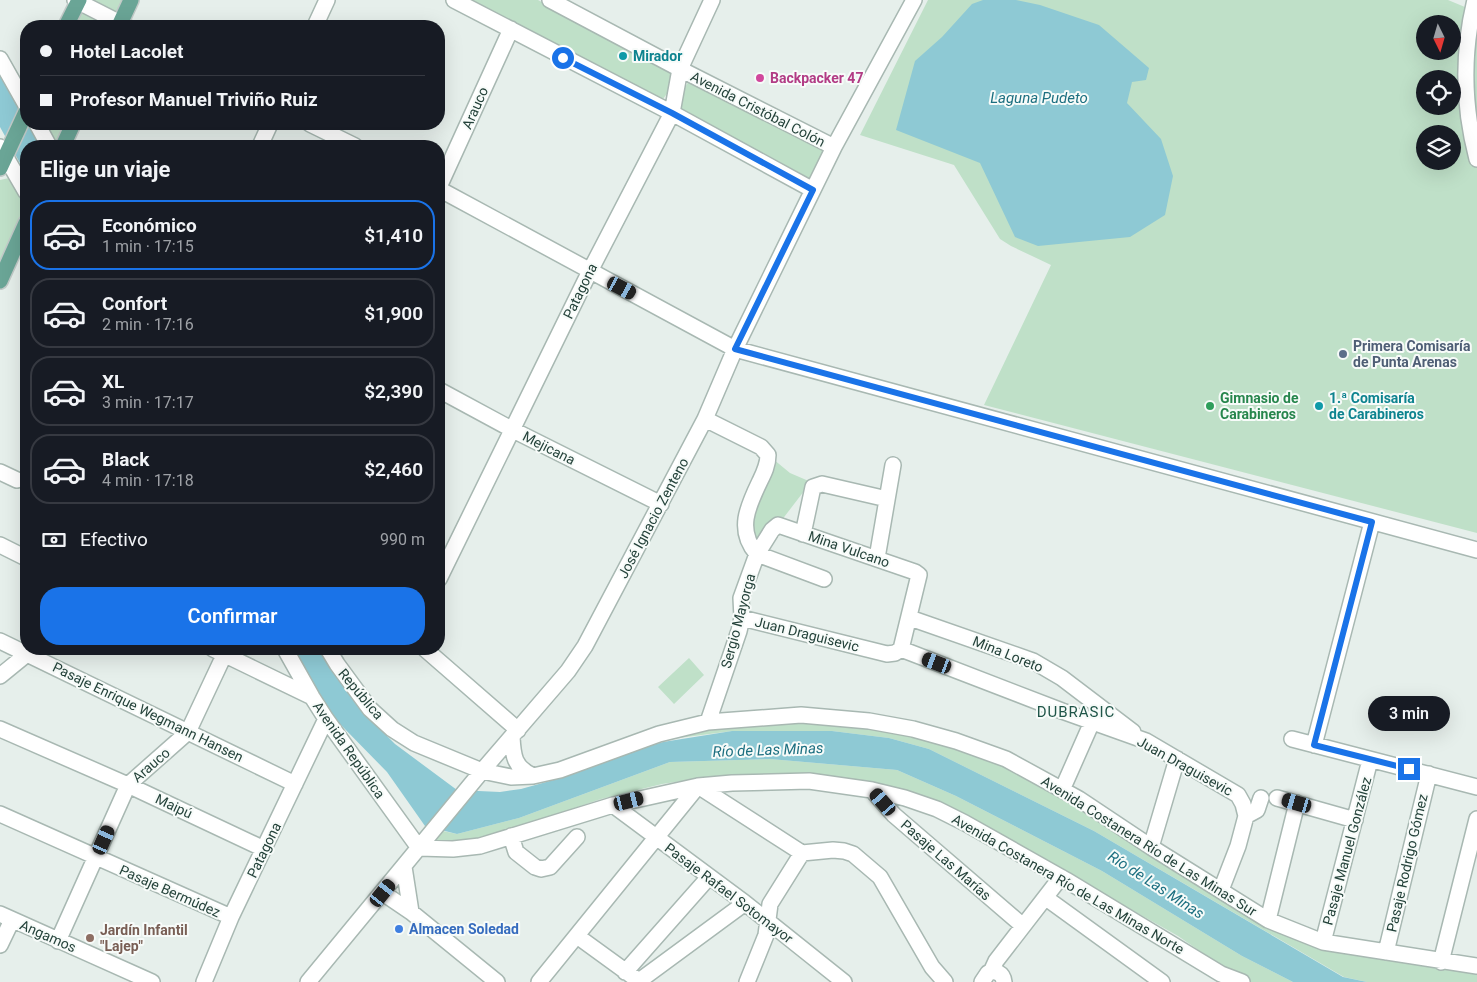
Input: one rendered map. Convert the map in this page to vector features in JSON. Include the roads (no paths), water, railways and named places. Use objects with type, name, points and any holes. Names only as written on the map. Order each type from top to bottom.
[{"type":"main road","points":[[69,20],[77,0]]},
{"type":"main road","points":[[124,20],[131,0]]},
{"type":"main road","points":[[3,155],[20,128]]},
{"type":"main road","points":[[0,280],[20,236]]},
{"type":"street","points":[[77,0],[113,20]]},
{"type":"street","points":[[318,20],[327,0]]},
{"type":"street","points":[[454,0],[672,113],[813,190]]},
{"type":"street","name":"Avenida Cristóbal Colón","points":[[550,0],[680,69],[834,147]]},
{"type":"street","name":"Patagona","points":[[445,567],[590,271],[672,113],[680,69],[712,0]]},
{"type":"street","name":"José Ignacio Zenteno","points":[[308,982],[478,776],[568,671],[585,646],[705,419],[735,349],[834,147],[914,0]]},
{"type":"street","points":[[1475,0],[1466,45],[1465,77],[1472,139],[1477,158]]},
{"type":"street","name":"Arauco","points":[[445,175],[510,29]]},
{"type":"street","points":[[0,59],[20,97]]},
{"type":"street","points":[[322,130],[342,140]]},
{"type":"street","points":[[3,155],[20,182]]},
{"type":"street","points":[[445,191],[735,349],[1477,550]]},
{"type":"street","name":"Mejicana","points":[[445,393],[513,430],[661,504]]},
{"type":"street","points":[[705,419],[761,446],[768,455],[766,467],[747,508],[746,531],[750,546],[757,554],[824,579]]},
{"type":"street","points":[[877,558],[893,465]]},
{"type":"street","points":[[0,472],[17,480]]},
{"type":"street","points":[[803,534],[813,486],[822,484],[887,499]]},
{"type":"street","points":[[1314,745],[1372,522]]},
{"type":"street","name":"Sergio Mayorga","points":[[708,722],[739,631],[742,618],[741,598],[757,554],[772,530],[778,525]]},
{"type":"street","name":"Mina Vulcano","points":[[778,525],[915,572],[919,575],[910,618]]},
{"type":"street","points":[[0,545],[20,555]]},
{"type":"street","name":"Juan Draguisevic","points":[[742,618],[887,654],[895,653],[902,649],[1146,741],[1178,758],[1238,795],[1244,804],[1246,816]]},
{"type":"street","points":[[902,649],[910,618]]},
{"type":"street","name":"Mina Loreto","points":[[910,618],[1033,661],[1062,678],[1146,741]]},
{"type":"street","name":"Pasaje Enrique Wegmann Hansen","points":[[0,641],[20,648]]},
{"type":"street","points":[[0,676],[24,655]]},
{"type":"street","name":"Pasaje Enrique Wegmann Hansen","points":[[36,655],[295,784]]},
{"type":"street","name":"Arauco","points":[[58,941],[128,785],[188,732],[219,655]]},
{"type":"street","points":[[229,655],[312,697]]},
{"type":"street","name":"Avenida República","points":[[288,655],[326,719],[423,844]]},
{"type":"street","name":"República","points":[[331,655],[370,709],[392,729],[414,743],[478,776]]},
{"type":"street","points":[[431,655],[515,734],[513,757],[523,771],[533,776]]},
{"type":"street","points":[[1062,790],[1099,707]]},
{"type":"street","name":"Avenida Costanera Río de Las Minas Sur","points":[[478,776],[511,778],[533,776],[560,770],[659,734],[708,722],[801,715],[869,721],[913,729],[956,741],[1006,759],[1079,799],[1151,847],[1268,920],[1323,942],[1477,966]]},
{"type":"street","name":"Patagona","points":[[209,978],[231,918],[326,719]]},
{"type":"street","name":"Maipú","points":[[0,729],[128,785],[264,849]]},
{"type":"street","points":[[1292,739],[1477,787]]},
{"type":"street","points":[[1151,847],[1178,758]]},
{"type":"street","name":"Pasaje Manuel González","points":[[1323,942],[1370,760]]},
{"type":"street","name":"Pasaje Rodrigo Gómez","points":[[1386,952],[1428,774]]},
{"type":"street","name":"Avenida Costanera Río de Las Minas Norte","points":[[423,844],[453,848],[480,846],[613,805],[698,786],[809,781],[872,790],[905,798],[937,809],[966,823],[1061,878],[1217,978],[1242,982]]},
{"type":"street","points":[[539,982],[698,786],[802,853],[844,851],[853,854],[880,877],[932,967],[945,982]]},
{"type":"street","name":"Pasaje Las Marías","points":[[872,790],[894,815],[1023,926]]},
{"type":"street","points":[[1221,890],[1238,846],[1246,816],[1257,810],[1261,798]]},
{"type":"street","points":[[1277,798],[1355,820]]},
{"type":"street","points":[[1268,920],[1297,803]]},
{"type":"street","name":"Pasaje Rafael Sotomayor","points":[[613,805],[767,920],[844,982]]},
{"type":"street","name":"Pasaje Bermúdez","points":[[0,814],[231,918]]},
{"type":"street","points":[[1442,962],[1477,819]]},
{"type":"street","points":[[511,836],[516,852],[535,867],[541,869],[550,867],[578,836]]},
{"type":"street","points":[[747,982],[766,935],[770,904],[802,853]]},
{"type":"street","points":[[404,867],[411,912]]},
{"type":"street","points":[[625,972],[708,877]]},
{"type":"street","points":[[994,979],[996,961],[1061,878]]},
{"type":"street","points":[[383,893],[411,912],[497,982]]},
{"type":"street","points":[[1046,898],[1162,982]]},
{"type":"street","points":[[578,936],[639,981],[744,903]]},
{"type":"street","points":[[0,945],[6,917]]},
{"type":"street","name":"Angamos","points":[[6,917],[141,980]]},
{"type":"water","name":"Laguna Pudeto","points":[[983,0],[1016,0],[1040,5],[1099,25],[1149,68],[1146,80],[1132,82],[1127,103],[1161,139],[1173,176],[1165,215],[1130,237],[1038,246],[1015,237],[980,163],[896,130],[915,61],[942,37],[972,4]]},
{"type":"water","points":[[0,75],[20,110],[20,130],[31,130],[37,140],[20,140],[20,163],[0,127]]},
{"type":"water","name":"Río de Las Minas","points":[[295,655],[324,655],[356,704],[375,724],[395,744],[457,790],[500,792],[521,789],[557,779],[609,758],[663,742],[732,731],[832,731],[889,738],[929,749],[1094,831],[1343,977],[1367,982],[1293,982],[1242,956],[1102,871],[956,796],[897,770],[770,759],[670,762],[519,818],[457,834],[425,826],[387,772],[339,723],[323,702]]},
{"type":"place","name":"Mirador","points":[[623,56]]},
{"type":"place","name":"Backpacker 47","points":[[760,78]]},
{"type":"place","name":"Primera Comisaría de Punta Arenas","points":[[1343,354]]},
{"type":"place","name":"Gimnasio de Carabineros","points":[[1210,406]]},
{"type":"place","name":"1.ª Comisaría de Carabineros","points":[[1319,406]]},
{"type":"place","name":"Almacen Soledad","points":[[399,929]]},
{"type":"place","name":"Jardín Infantil \"Lajep\"","points":[[90,938]]},
{"type":"district","name":"DUBRASIC","points":[[1076,712]]}]
